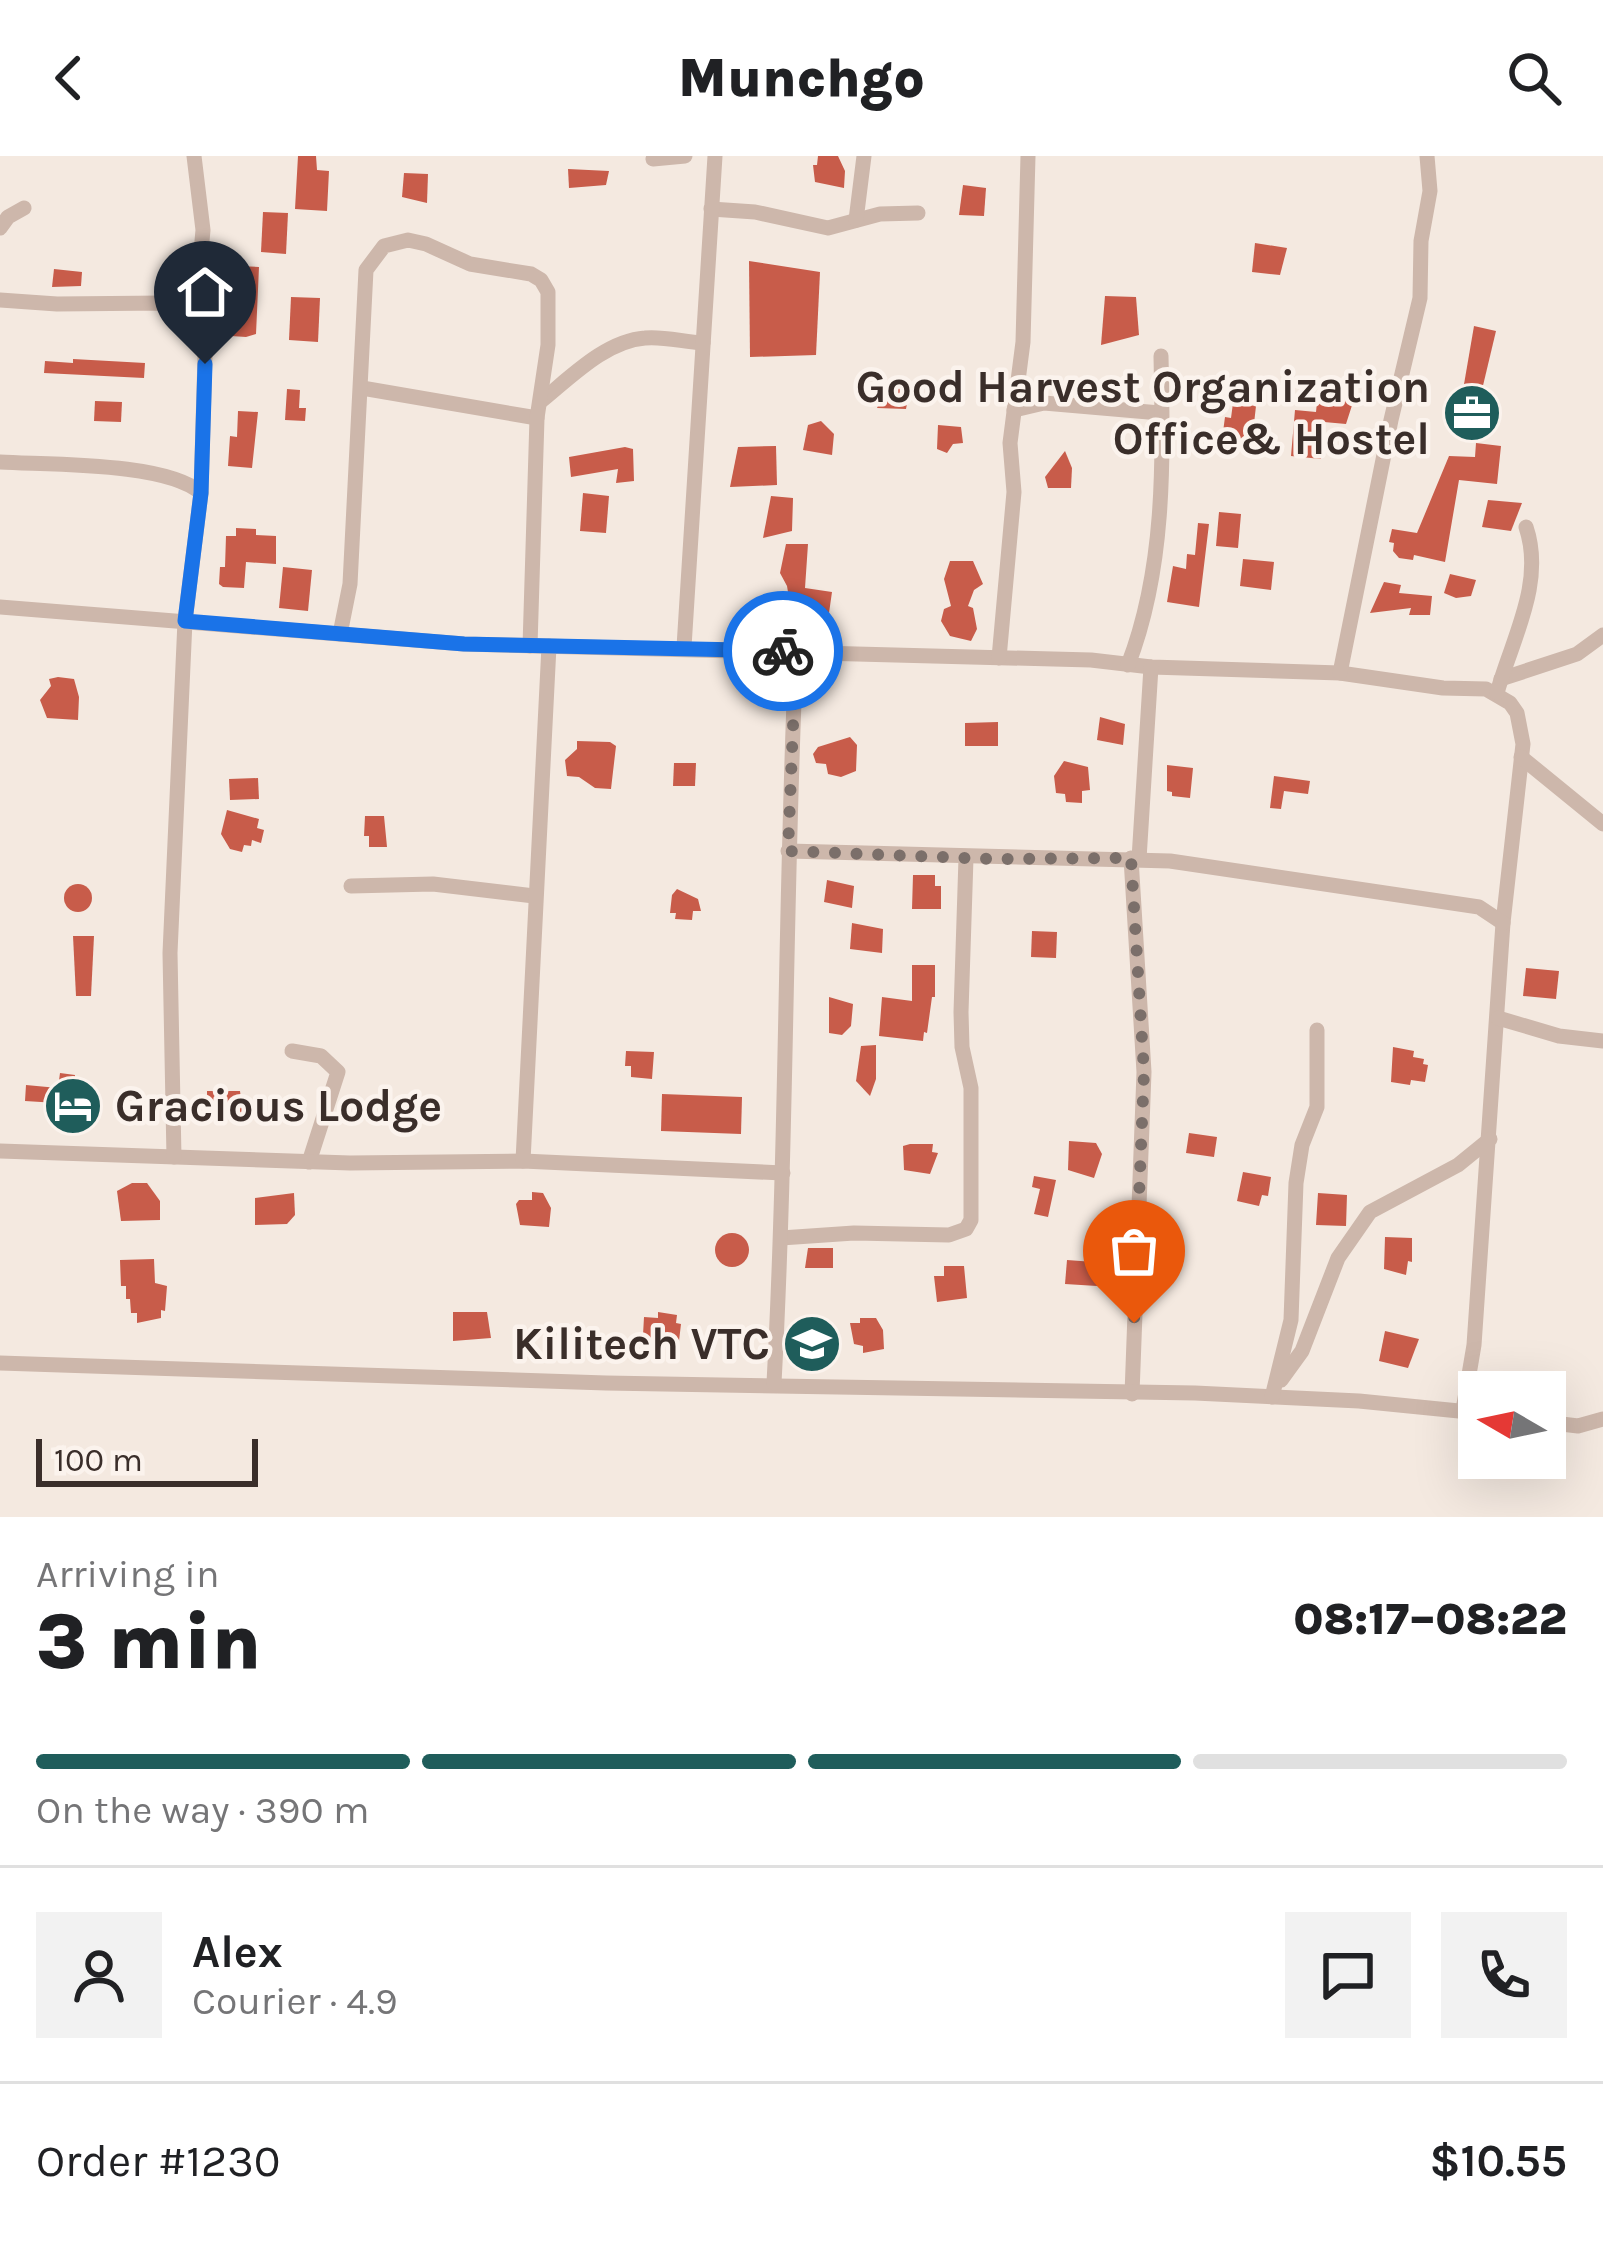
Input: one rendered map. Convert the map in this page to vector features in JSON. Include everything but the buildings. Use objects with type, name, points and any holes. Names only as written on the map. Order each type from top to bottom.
[{"type":"street","points":[[174,1157],[170,953],[185,621],[201,493],[206,321],[200,263],[203,230],[194,156]]},
{"type":"street","points":[[653,159],[686,156]]},
{"type":"street","points":[[684,647],[715,156],[703,156]]},
{"type":"street","points":[[856,220],[864,156]]},
{"type":"street","points":[[999,658],[1014,492],[1013,410],[1024,324],[1028,156]]},
{"type":"street","points":[[1340,674],[1420,298],[1421,241],[1430,191],[1427,156]]},
{"type":"street","points":[[0,228],[24,208]]},
{"type":"street","points":[[711,209],[840,228],[880,214],[918,213]]},
{"type":"street","points":[[340,634],[350,584],[366,270],[384,246],[408,240],[470,264],[531,274],[542,280],[548,292],[550,312],[538,410],[530,646]]},
{"type":"street","points":[[0,299],[57,304],[164,303],[186,308],[206,321]]},
{"type":"street","points":[[362,388],[538,410],[593,359],[631,340],[648,337],[703,343]]},
{"type":"street","points":[[1128,664],[1145,618],[1162,491],[1161,356]]},
{"type":"street","points":[[1013,410],[1044,403],[1160,413]]},
{"type":"street","points":[[0,462],[160,475],[190,483],[201,493]]},
{"type":"street","points":[[1499,686],[1530,588],[1532,545],[1526,527]]},
{"type":"street","points":[[0,607],[530,646],[999,658],[1499,686],[1577,654],[1603,635]]},
{"type":"street","points":[[524,1161],[549,646]]},
{"type":"street","points":[[774,1383],[782,1238],[796,652]]},
{"type":"street","points":[[1132,1394],[1144,1072],[1135,859],[1151,667]]},
{"type":"street","points":[[1473,1371],[1503,923],[1521,757],[1522,724],[1499,686]]},
{"type":"street","points":[[1521,757],[1603,824]]},
{"type":"street","points":[[788,851],[1135,859],[1479,907],[1503,923]]},
{"type":"street","points":[[782,1238],[842,1233],[949,1235],[965,1229],[971,1220],[971,1088],[961,1012],[966,858]]},
{"type":"street","points":[[351,886],[434,884],[534,896]]},
{"type":"street","points":[[1498,1018],[1545,1033],[1603,1041]]},
{"type":"street","points":[[1274,1391],[1291,1320],[1291,1237],[1299,1159],[1317,1107],[1317,1030]]},
{"type":"street","points":[[292,1051],[321,1056],[338,1072],[309,1162]]},
{"type":"street","points":[[1274,1391],[1302,1351],[1338,1258],[1370,1212],[1458,1165],[1490,1139]]},
{"type":"street","points":[[0,1150],[309,1162],[524,1161],[783,1173]]},
{"type":"street","points":[[1135,1298],[1108,1270],[1104,1255],[1114,1231],[1138,1217]]},
{"type":"street","points":[[0,1363],[582,1382],[1132,1394],[1274,1391],[1458,1410]]},
{"type":"street","points":[[1566,1425],[1603,1418]]},
{"type":"way so far","points":[[783,651],[796,652],[788,851],[992,859],[1131,858],[1144,1072],[1134,1323]]},
{"type":"place","name":"Good Harvest Organization Office& Hostel","points":[[1472,413]]},
{"type":"place","name":"Gracious Lodge","points":[[73,1106]]},
{"type":"place","name":"Kilitech VTC","points":[[812,1344]]},
{"type":"route","points":[[205,364],[201,493],[185,621],[464,644],[783,651]]}]
